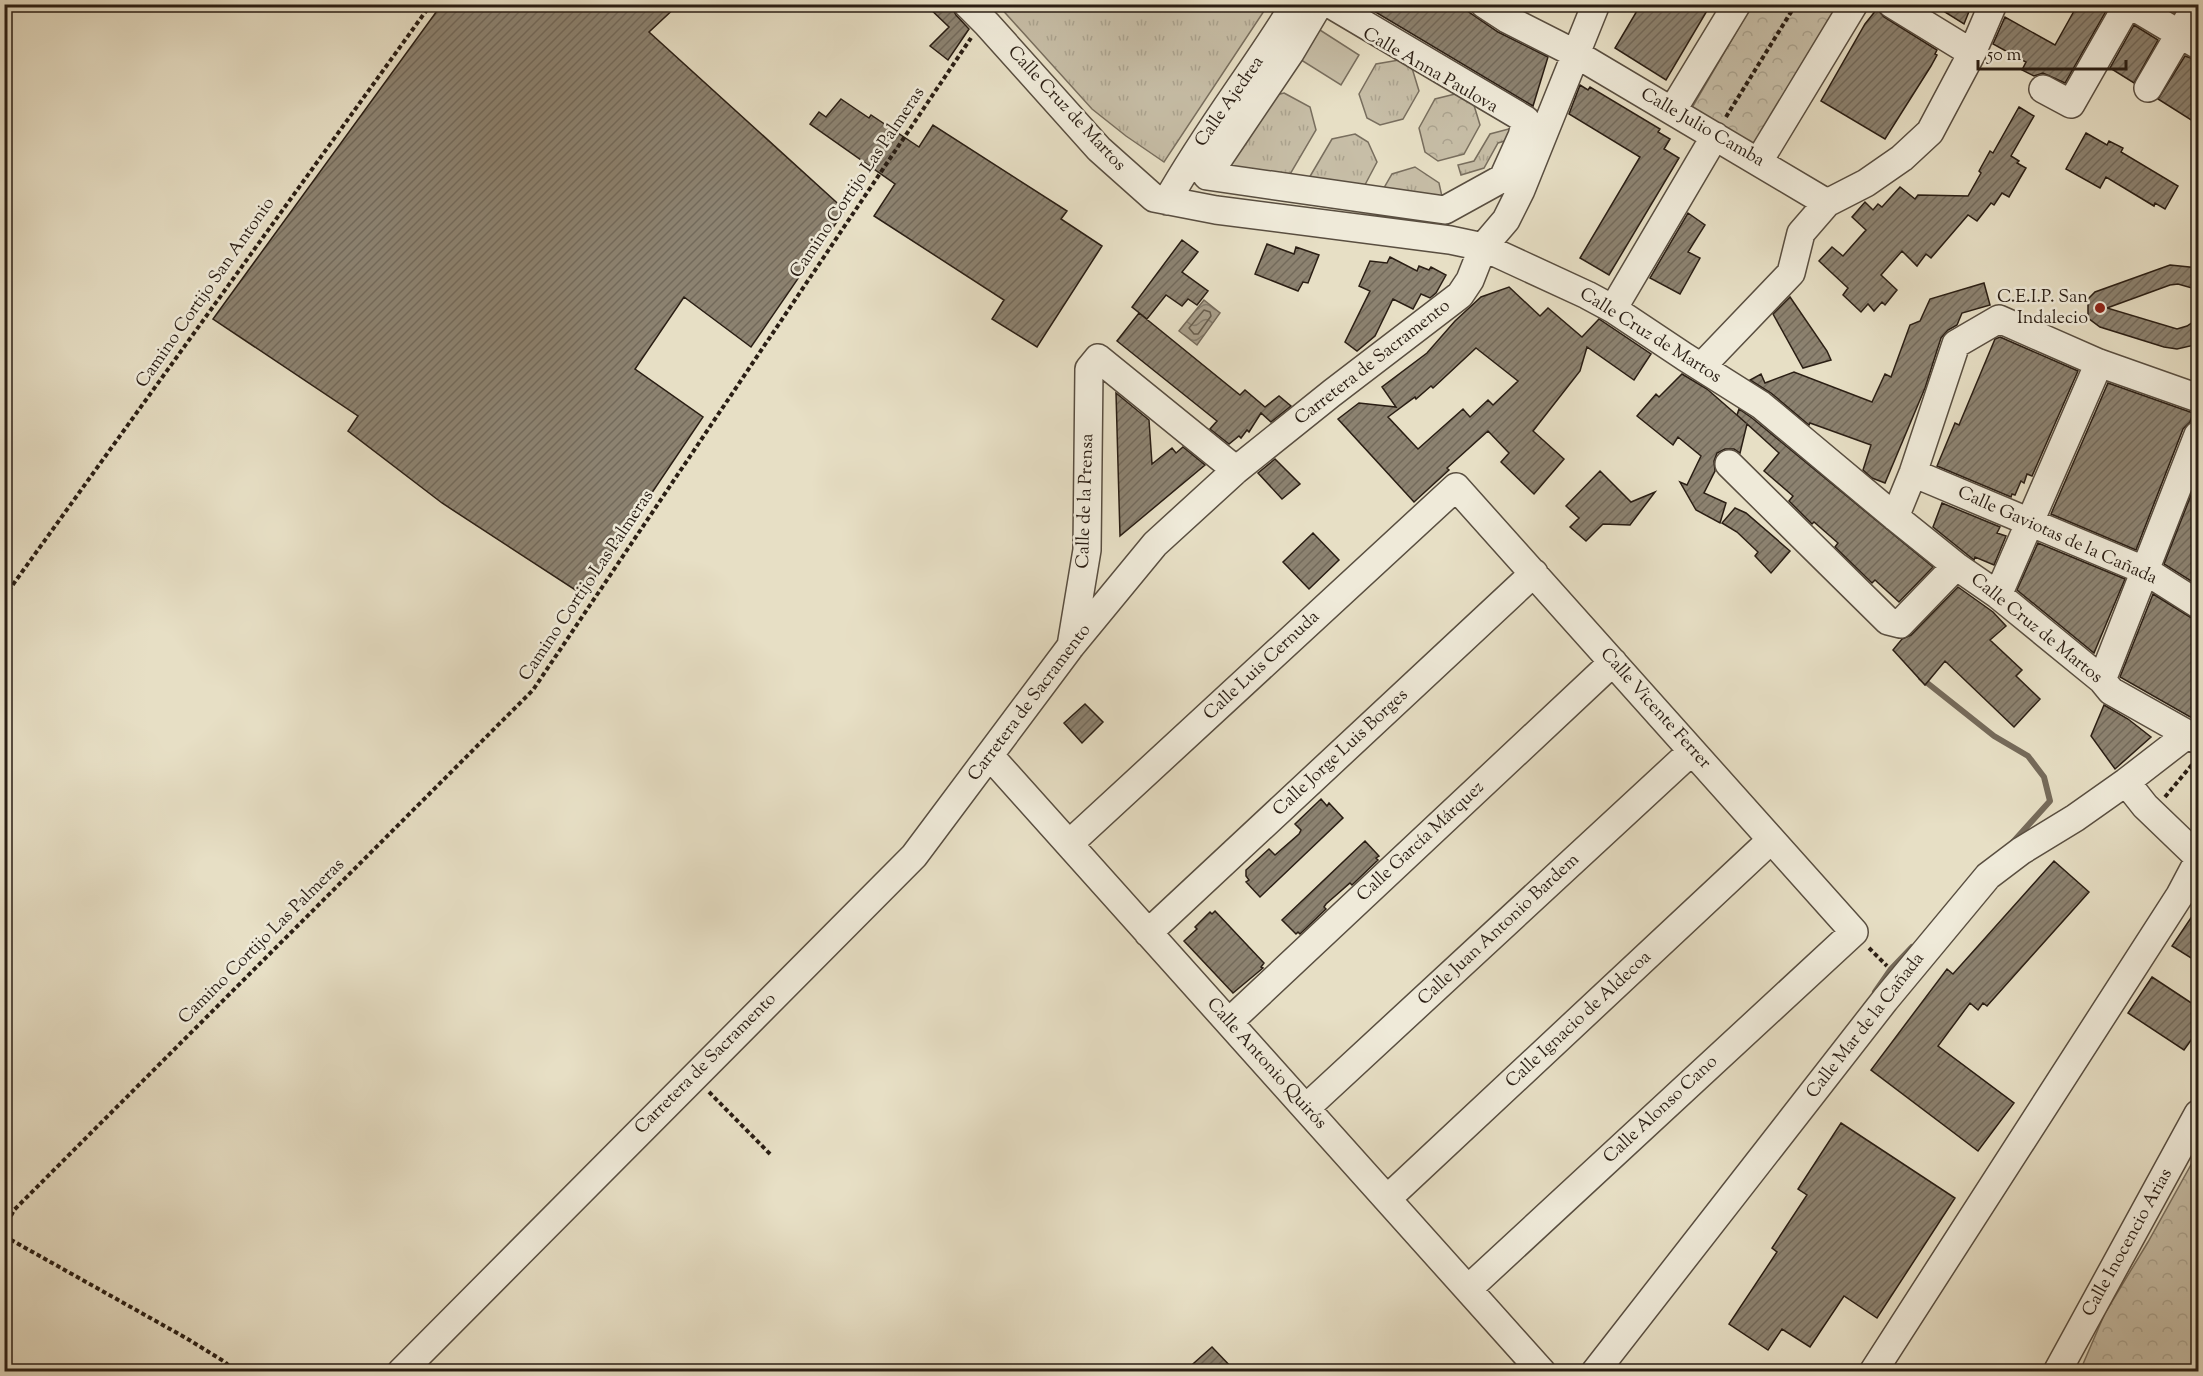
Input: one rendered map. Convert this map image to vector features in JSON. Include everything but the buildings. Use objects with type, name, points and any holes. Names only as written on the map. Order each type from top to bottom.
[{"type":"street","name":"Calle Julio Camba","points":[[1484,4],[1510,12],[1576,54],[1827,203]]},
{"type":"street","name":"Carretera de Sacramento","points":[[401,1371],[914,856],[1071,646],[1155,544],[1236,470],[1332,393],[1461,296],[1483,247],[1506,220],[1534,131],[1576,54],[1596,4]]},
{"type":"street","points":[[1672,111],[1737,4]]},
{"type":"street","points":[[1759,161],[1854,4]]},
{"type":"street","points":[[1892,4],[1972,53]]},
{"type":"street","points":[[1701,367],[1791,273],[1801,233],[1827,203],[1884,171],[1930,132],[1972,53],[1993,4]]},
{"type":"street","points":[[2043,89],[2071,104],[2128,4],[2190,39]]},
{"type":"street","points":[[2148,88],[2190,39],[2197,4]]},
{"type":"street","points":[[1316,5],[1290,53],[1207,176],[1445,210],[1503,178],[1522,136],[1534,131]]},
{"type":"street","name":"Calle Anna Paulova","points":[[1316,5],[1534,131]]},
{"type":"street","name":"Calle Ajedrea","points":[[1167,201],[1191,158],[1267,50],[1316,5]]},
{"type":"street","name":"Calle Cruz de Martos","points":[[975,12],[1099,149],[1154,198],[1216,210],[1450,240],[1483,247],[1613,309],[1761,405],[1956,566],[1998,595],[2102,680],[2111,691],[2186,740]]},
{"type":"street","points":[[1613,309],[1715,136]]},
{"type":"street","points":[[1895,517],[1913,473],[1956,344],[2000,319],[2098,363],[2199,398]]},
{"type":"street","name":"Calle de la Prensa","points":[[1071,646],[1087,550],[1089,369],[1098,358],[1236,470]]},
{"type":"street","points":[[1998,595],[2098,363]]},
{"type":"street","points":[[2102,680],[2199,435]]},
{"type":"street","points":[[1729,464],[1888,621],[1900,624],[1956,566]]},
{"type":"street","name":"Calle Gaviotas de la Cañada","points":[[1913,473],[2146,572],[2199,604]]},
{"type":"street","name":"Calle Vicente Ferrer","points":[[1456,487],[1854,932]]},
{"type":"street","name":"Calle Luis Cernuda","points":[[1069,844],[1456,487]]},
{"type":"street","name":"Calle Jorge Luis Borges","points":[[1148,933],[1534,573]]},
{"type":"street","name":"Calle García Márquez","points":[[1229,1022],[1613,662]]},
{"type":"street","name":"Calle Mar de la Cañada","points":[[1595,1371],[1885,1000],[1988,876],[2021,851],[2075,818],[2186,740]]},
{"type":"street","name":"Calle Juan Antonio Bardem","points":[[1306,1108],[1692,751]]},
{"type":"street","name":"Calle Antonio Quirós","points":[[990,756],[1542,1371]]},
{"type":"street","points":[[1873,1371],[2180,895],[2199,859],[2145,806],[2126,782]]},
{"type":"street","name":"Calle Ignacio de Aldecoa","points":[[1387,1199],[1771,840]]},
{"type":"street","name":"Calle Alonso Cano","points":[[1468,1288],[1854,932]]},
{"type":"street","name":"Calle Inocencio Arias","points":[[2057,1371],[2199,1113]]},
{"type":"path","name":"Camino Cortijo San Antonio","points":[[4,597],[431,4]]},
{"type":"path","points":[[1715,136],[1797,4]]},
{"type":"path","name":"Camino Cortijo Las Palmeras","points":[[4,1228],[14,1210],[533,690],[566,644],[975,12]]},
{"type":"path","points":[[2145,806],[2164,797],[2198,758],[2186,740]]},
{"type":"path","points":[[694,1077],[772,1156]]},
{"type":"path","points":[[4,1236],[186,1338],[236,1371]]},
{"type":"green space","points":[[998,5],[1268,5],[1164,162],[1092,109]]},
{"type":"green space","points":[[1752,5],[1841,5],[1758,149],[1690,111]]},
{"type":"green space","points":[[1309,23],[1359,55],[1341,85],[1290,53]]},
{"type":"green space","points":[[1399,60],[1412,68],[1419,91],[1403,119],[1380,125],[1367,118],[1359,94],[1376,64]]},
{"type":"green space","points":[[1284,93],[1310,107],[1316,130],[1282,188],[1207,176],[1259,99]]},
{"type":"green space","points":[[1459,93],[1473,102],[1480,125],[1464,154],[1438,161],[1425,152],[1419,128],[1435,99]]},
{"type":"green space","points":[[1516,127],[1522,136],[1498,143],[1484,168],[1461,175],[1458,165],[1474,161],[1490,134]]},
{"type":"green space","points":[[1355,134],[1368,142],[1377,162],[1358,198],[1302,190],[1332,139]]},
{"type":"green space","points":[[1415,167],[1439,183],[1445,210],[1377,200],[1392,174]]},
{"type":"green space","points":[[2197,1154],[2198,1371],[2080,1371],[2105,1313]]},
{"type":"water","points":[[1204,300],[1220,313],[1197,345],[1179,331]]},
{"type":"waterway","points":[[1921,678],[1994,736],[2028,756],[2044,777],[2050,801],[2013,842]]},
{"type":"waterway","points":[[1875,992],[1891,969],[1912,947]]},
{"type":"place","name":"C.E.I.P. San Indalecio","points":[[2100,308]]}]
